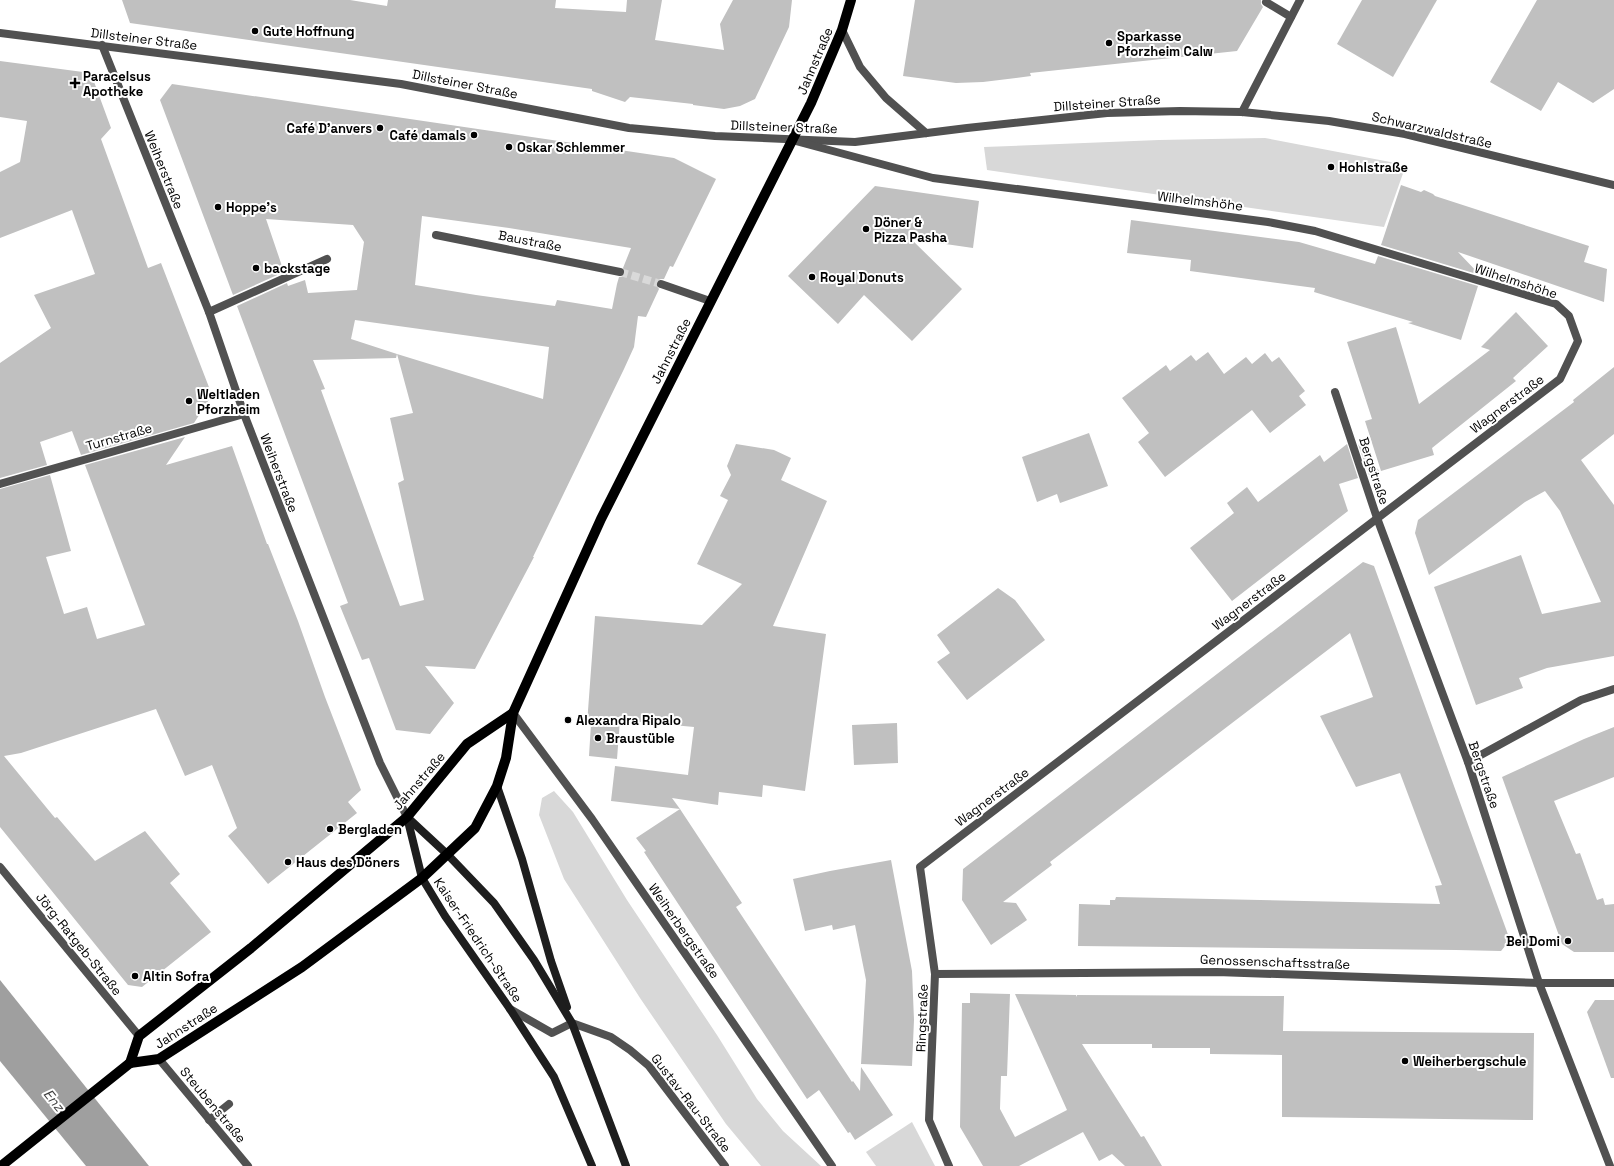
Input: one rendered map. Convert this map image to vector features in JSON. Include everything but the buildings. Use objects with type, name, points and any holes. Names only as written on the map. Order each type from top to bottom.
[{"type":"main road","name":"Jahnstraße","points":[[513,713],[467,744],[407,817],[251,948],[139,1036],[130,1063],[159,1059],[302,967],[422,878],[475,828],[497,786],[506,758],[513,713],[600,519],[821,83],[842,30],[851,0]]},
{"type":"main road","points":[[1,1166],[130,1063]]},
{"type":"street","points":[[1242,112],[1300,0]]},
{"type":"street","points":[[1266,2],[1291,17]]},
{"type":"street","points":[[842,30],[860,67],[886,98],[926,133]]},
{"type":"street","name":"Dillsteiner Straße","points":[[0,33],[401,84],[628,128],[715,136],[855,142],[1106,113],[1180,111],[1242,112]]},
{"type":"street","name":"Weiherstraße","points":[[102,45],[209,312],[244,414],[380,763],[407,817]]},
{"type":"street","name":"Schwarzwaldstraße","points":[[1242,112],[1329,121],[1405,134],[1614,185]]},
{"type":"street","name":"Wilhelmshöhe","points":[[792,140],[933,178],[1268,222],[1315,231],[1556,304],[1569,316],[1578,342]]},
{"type":"street","name":"Baustraße","points":[[436,235],[620,272]]},
{"type":"street","points":[[209,312],[327,259]]},
{"type":"street","points":[[661,284],[710,302]]},
{"type":"street","name":"Wagnerstraße","points":[[920,867],[1560,379],[1578,342]]},
{"type":"street","name":"Bergstraße","points":[[1335,392],[1377,518],[1468,762],[1540,983],[1610,1166]]},
{"type":"street","name":"Turnstraße","points":[[0,484],[244,414]]},
{"type":"street","points":[[1468,762],[1581,700],[1614,689]]},
{"type":"street","name":"Weiherbergstraße","points":[[513,713],[592,819],[832,1166]]},
{"type":"street","points":[[497,786],[522,859],[551,961],[572,1023],[552,1032],[510,1009]]},
{"type":"street","name":"Kaiser-Friedrich-Straße","points":[[407,817],[448,854],[494,903],[534,960],[572,1023],[626,1166]]},
{"type":"street","name":"Kaiser-Friedrich-Straße","points":[[407,817],[422,878],[449,922],[510,1009],[554,1077],[592,1166]]},
{"type":"street","name":"Jörg-Ratgeb-Straße","points":[[0,867],[139,1036]]},
{"type":"street","name":"Ringstraße","points":[[920,867],[935,974],[929,1120],[949,1166]]},
{"type":"street","name":"Genossenschaftsstraße","points":[[935,974],[1218,972],[1540,983],[1614,983]]},
{"type":"street","name":"Gustav-Rau-Straße","points":[[572,1023],[611,1037],[649,1066],[725,1166]]},
{"type":"street","name":"Steubenstraße","points":[[159,1059],[248,1166]]},
{"type":"street","points":[[209,1120],[229,1104]]},
{"type":"shaded area","points":[[1265,138],[1406,165],[1384,227],[987,170],[984,147],[1159,140]]},
{"type":"shaded area","points":[[554,791],[573,812],[627,900],[717,1035],[757,1099],[783,1131],[821,1166],[761,1166],[726,1124],[640,998],[564,879],[539,815],[542,798]]},
{"type":"shaded area","points":[[912,1122],[935,1166],[876,1166],[866,1152]]},
{"type":"water","name":"Enz","points":[[0,980],[149,1166],[86,1166],[0,1061]]},
{"type":"tunnel","points":[[620,272],[661,284]]},
{"type":"place","name":"Gute Hoffnung","points":[[255,31]]},
{"type":"place","name":"Sparkasse Pforzheim Calw","points":[[1109,43]]},
{"type":"place","name":"Paracelsus Apotheke","points":[[75,83]]},
{"type":"place","name":"Café D'anvers","points":[[380,128]]},
{"type":"place","name":"Café damals","points":[[474,135]]},
{"type":"place","name":"Oskar Schlemmer","points":[[509,147]]},
{"type":"place","name":"Hohlstraße","points":[[1331,167]]},
{"type":"place","name":"Hoppe's","points":[[218,207]]},
{"type":"place","name":"Döner & Pizza Pasha","points":[[866,229]]},
{"type":"place","name":"backstage","points":[[256,268]]},
{"type":"place","name":"Royal Donuts","points":[[812,277]]},
{"type":"place","name":"Weltladen Pforzheim","points":[[189,401]]},
{"type":"place","name":"Alexandra Ripalo","points":[[568,720]]},
{"type":"place","name":"Braustüble","points":[[598,738]]},
{"type":"place","name":"Bergladen","points":[[330,829]]},
{"type":"place","name":"Haus des Döners","points":[[288,862]]},
{"type":"place","name":"Bei Domi","points":[[1568,941]]},
{"type":"place","name":"Altin Sofra","points":[[135,976]]},
{"type":"place","name":"Weiherbergschule","points":[[1405,1061]]}]
